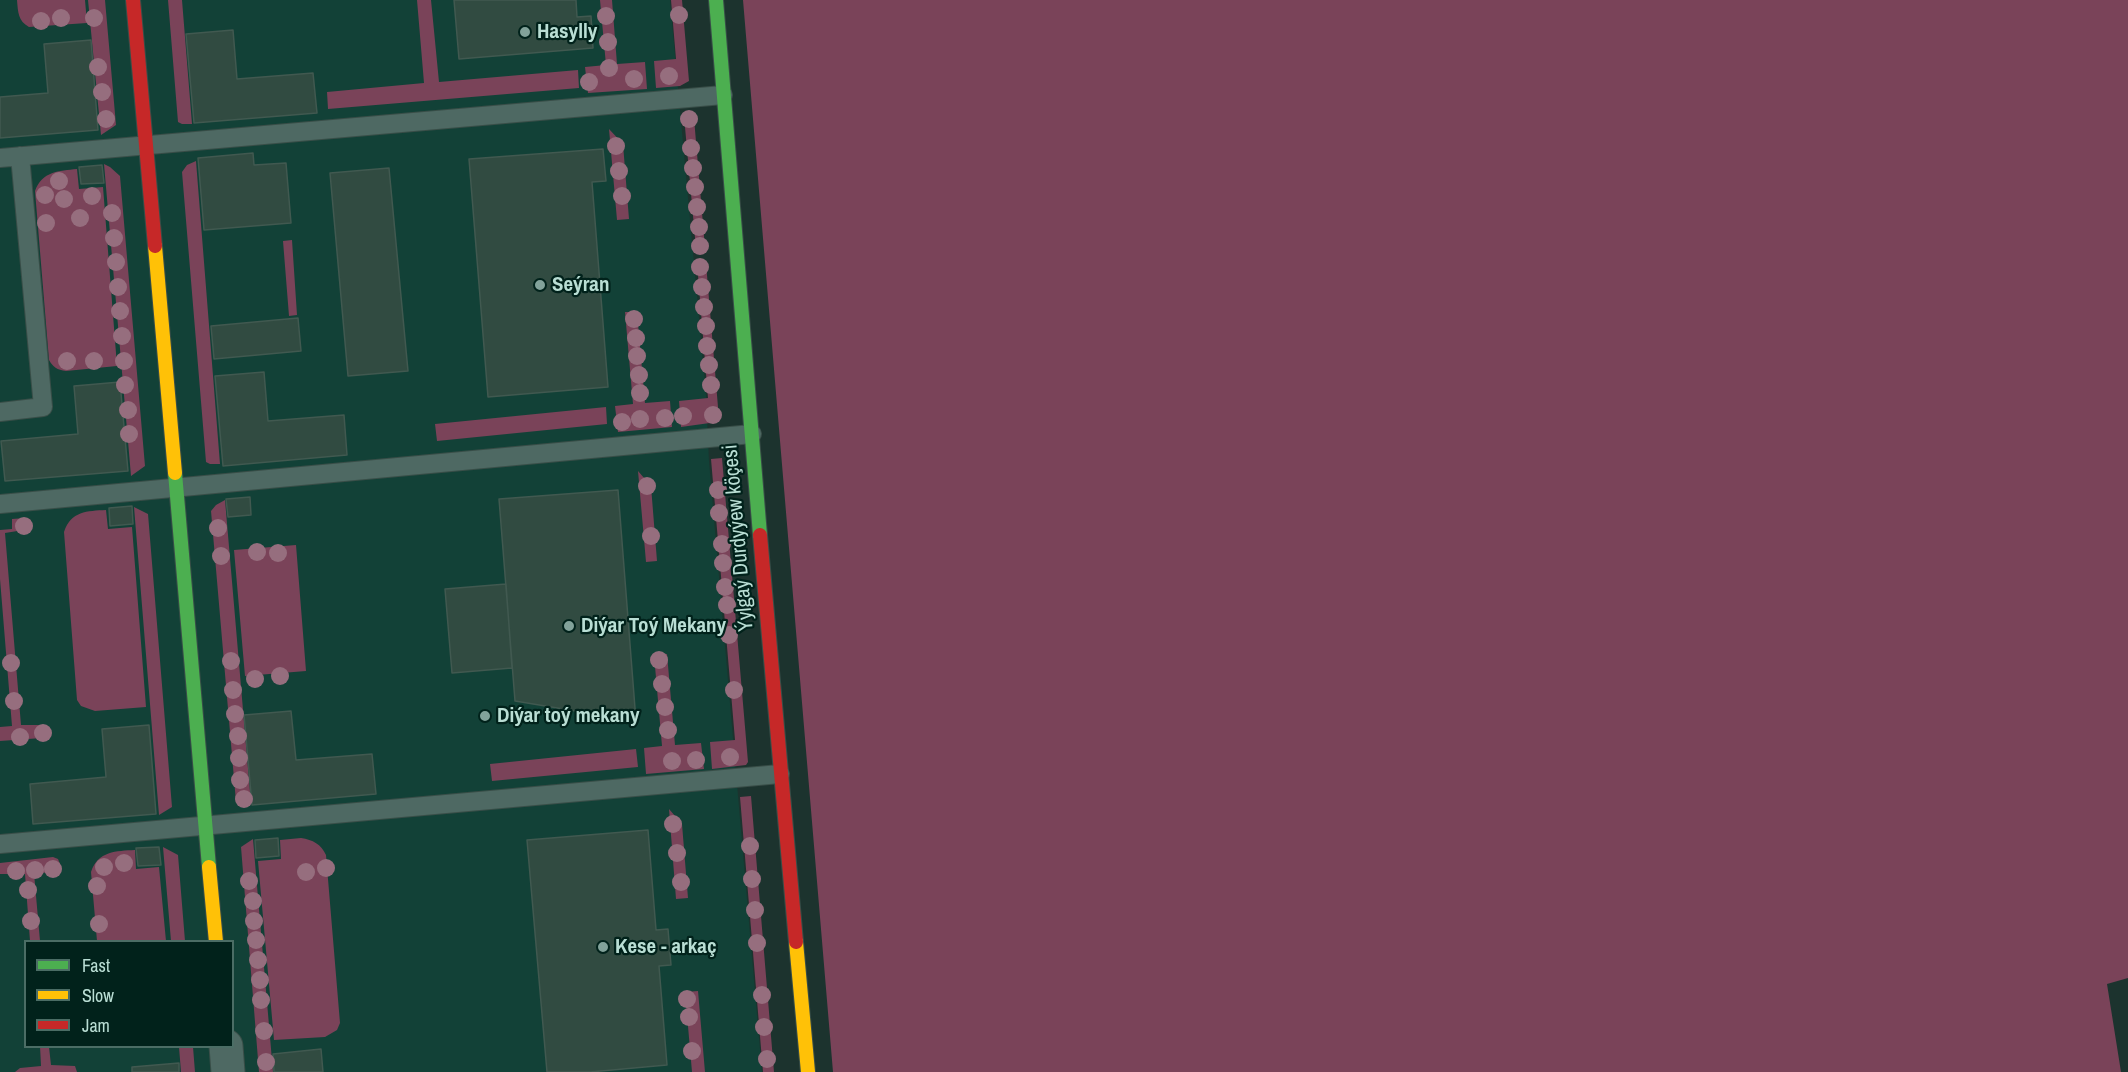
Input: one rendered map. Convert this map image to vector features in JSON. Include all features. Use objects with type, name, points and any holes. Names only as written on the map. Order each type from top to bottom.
[{"type":"street","points":[[133,0],[216,940]]},
{"type":"street","name":"Ýylgaý Durdyýew köçesi","points":[[716,0],[780,774],[808,1072]]},
{"type":"street","points":[[226,1048],[228,1072]]},
{"type":"lane","points":[[0,158],[723,95]]},
{"type":"lane","points":[[0,412],[43,407],[20,156]]},
{"type":"lane","points":[[0,504],[752,434]]},
{"type":"lane","points":[[0,844],[780,774]]},
{"type":"shaded area","points":[[0,0],[670,0],[706,395],[709,461],[762,1072],[0,1072]]},
{"type":"shaded area","points":[[17,0],[85,0],[87,23],[29,27],[21,19]]},
{"type":"shaded area","points":[[88,0],[105,0],[116,125],[101,135]]},
{"type":"shaded area","points":[[168,0],[182,0],[192,124],[178,122]]},
{"type":"shaded area","points":[[417,0],[431,0],[439,82],[578,70],[579,88],[328,109],[327,92],[424,83]]},
{"type":"shaded area","points":[[600,0],[612,0],[617,64],[645,62],[647,89],[588,93],[585,67],[606,65]]},
{"type":"shaded area","points":[[671,0],[682,0],[689,81],[680,86],[656,88],[654,61],[676,59]]},
{"type":"shaded area","points":[[743,0],[2128,0],[2128,978],[2107,984],[2121,1072],[833,1072]]},
{"type":"shaded area","points":[[684,116],[694,118],[705,248],[696,249]]},
{"type":"shaded area","points":[[609,129],[623,144],[629,219],[617,220]]},
{"type":"shaded area","points":[[196,161],[220,464],[206,462],[182,172],[187,165]]},
{"type":"shaded area","points":[[104,164],[120,176],[145,466],[131,476]]},
{"type":"shaded area","points":[[77,169],[79,189],[103,187],[117,366],[66,371],[56,368],[49,360],[35,191],[42,179],[52,173]]},
{"type":"shaded area","points":[[292,240],[297,315],[289,316],[283,241]]},
{"type":"shaded area","points":[[697,263],[706,263],[719,419],[717,422],[681,427],[679,401],[708,398]]},
{"type":"shaded area","points":[[625,312],[637,312],[645,403],[670,401],[672,427],[618,432],[615,406],[633,404]]},
{"type":"shaded area","points":[[606,407],[607,424],[437,441],[435,424]]},
{"type":"shaded area","points":[[722,458],[748,762],[746,765],[712,769],[710,742],[735,740],[711,459]]},
{"type":"shaded area","points":[[638,471],[651,486],[657,561],[646,562]]},
{"type":"shaded area","points":[[225,500],[251,803],[240,804],[236,802],[211,511]]},
{"type":"shaded area","points":[[134,507],[148,514],[172,807],[159,815]]},
{"type":"shaded area","points":[[106,510],[108,529],[132,527],[146,707],[95,711],[81,706],[77,700],[64,532],[75,516],[86,512]]},
{"type":"shaded area","points":[[12,519],[30,519],[32,524],[30,529],[5,533],[21,725],[46,725],[48,730],[47,735],[42,738],[0,741],[0,727],[12,726],[0,579],[0,530],[12,529]]},
{"type":"shaded area","points":[[296,545],[306,671],[245,676],[234,550]]},
{"type":"shaded area","points":[[667,654],[675,745],[701,743],[704,769],[646,774],[644,748],[662,746],[654,655]]},
{"type":"shaded area","points":[[636,749],[638,767],[492,781],[490,764]]},
{"type":"shaded area","points":[[751,796],[774,1072],[763,1072],[740,797]]},
{"type":"shaded area","points":[[669,809],[682,824],[688,898],[676,899]]},
{"type":"shaded area","points":[[301,838],[316,843],[326,855],[340,1023],[337,1030],[325,1037],[274,1040],[258,861],[281,859],[280,840]]},
{"type":"shaded area","points":[[253,839],[273,1072],[259,1072],[241,847]]},
{"type":"shaded area","points":[[163,847],[178,855],[185,940],[171,940]]},
{"type":"shaded area","points":[[135,850],[136,869],[159,867],[166,940],[97,940],[91,872],[98,860],[115,852]]},
{"type":"shaded area","points":[[53,857],[58,859],[60,864],[56,870],[34,873],[40,940],[30,940],[25,874],[0,874],[0,863]]},
{"type":"shaded area","points":[[698,991],[705,1072],[692,1072],[685,992]]},
{"type":"shaded area","points":[[40,1048],[49,1048],[51,1065],[75,1066],[77,1072],[15,1072],[20,1068],[41,1066]]},
{"type":"shaded area","points":[[179,1048],[193,1048],[195,1072],[181,1072]]},
{"type":"building","name":"Hasylly","points":[[454,0],[576,0],[577,17],[591,16],[593,48],[459,59]]},
{"type":"building","points":[[233,30],[237,79],[313,73],[317,113],[194,123],[186,34]]},
{"type":"building","points":[[91,40],[98,130],[0,138],[0,97],[48,93],[44,44]]},
{"type":"building","name":"Seýran","points":[[603,149],[606,181],[592,182],[608,387],[488,397],[469,159]]},
{"type":"building","points":[[253,153],[254,165],[286,163],[291,223],[204,230],[198,158]]},
{"type":"building","points":[[102,165],[104,183],[81,184],[79,167]]},
{"type":"building","points":[[389,168],[408,371],[348,376],[330,173]]},
{"type":"building","points":[[298,318],[301,351],[214,359],[211,326]]},
{"type":"building","points":[[264,372],[268,421],[344,415],[347,455],[223,466],[215,376]]},
{"type":"building","points":[[120,382],[128,471],[5,481],[1,441],[78,434],[74,386]]},
{"type":"building","name":"Diýar Toý Mekany","points":[[618,490],[636,721],[515,701],[499,499]]},
{"type":"building","points":[[250,497],[251,515],[228,517],[226,499]]},
{"type":"building","points":[[132,506],[133,524],[110,526],[109,508]]},
{"type":"building","points":[[506,584],[512,668],[452,673],[445,589]]},
{"type":"building","points":[[291,711],[296,760],[372,754],[376,794],[252,805],[244,715]]},
{"type":"building","points":[[149,725],[156,814],[33,824],[30,784],[106,777],[102,729]]},
{"type":"building","name":"Kese - arkaç","points":[[648,830],[656,930],[668,929],[671,965],[659,966],[667,1065],[590,1072],[547,1072],[527,840]]},
{"type":"building","points":[[278,838],[279,856],[256,858],[255,840]]},
{"type":"building","points":[[159,847],[161,865],[138,866],[136,848]]},
{"type":"building","points":[[321,1049],[323,1072],[274,1072],[273,1054]]},
{"type":"building","points":[[179,1063],[179,1072],[132,1072],[132,1067]]},
{"type":"traffic: fast","points":[[716,0],[760,535]]},
{"type":"traffic: fast","points":[[175,473],[209,867]]},
{"type":"traffic: slow","points":[[155,246],[175,473]]},
{"type":"traffic: slow","points":[[209,867],[216,940]]},
{"type":"traffic: slow","points":[[796,942],[808,1072]]},
{"type":"traffic: jam","points":[[133,0],[155,246]]},
{"type":"traffic: jam","points":[[760,535],[796,942]]},
{"type":"place","name":"Hasylly","points":[[525,32]]},
{"type":"place","name":"Seýran","points":[[540,285]]},
{"type":"place","name":"Diýar Toý Mekany","points":[[569,626]]},
{"type":"place","name":"Diýar toý mekany","points":[[485,716]]},
{"type":"place","name":"Kese - arkaç","points":[[603,947]]}]
